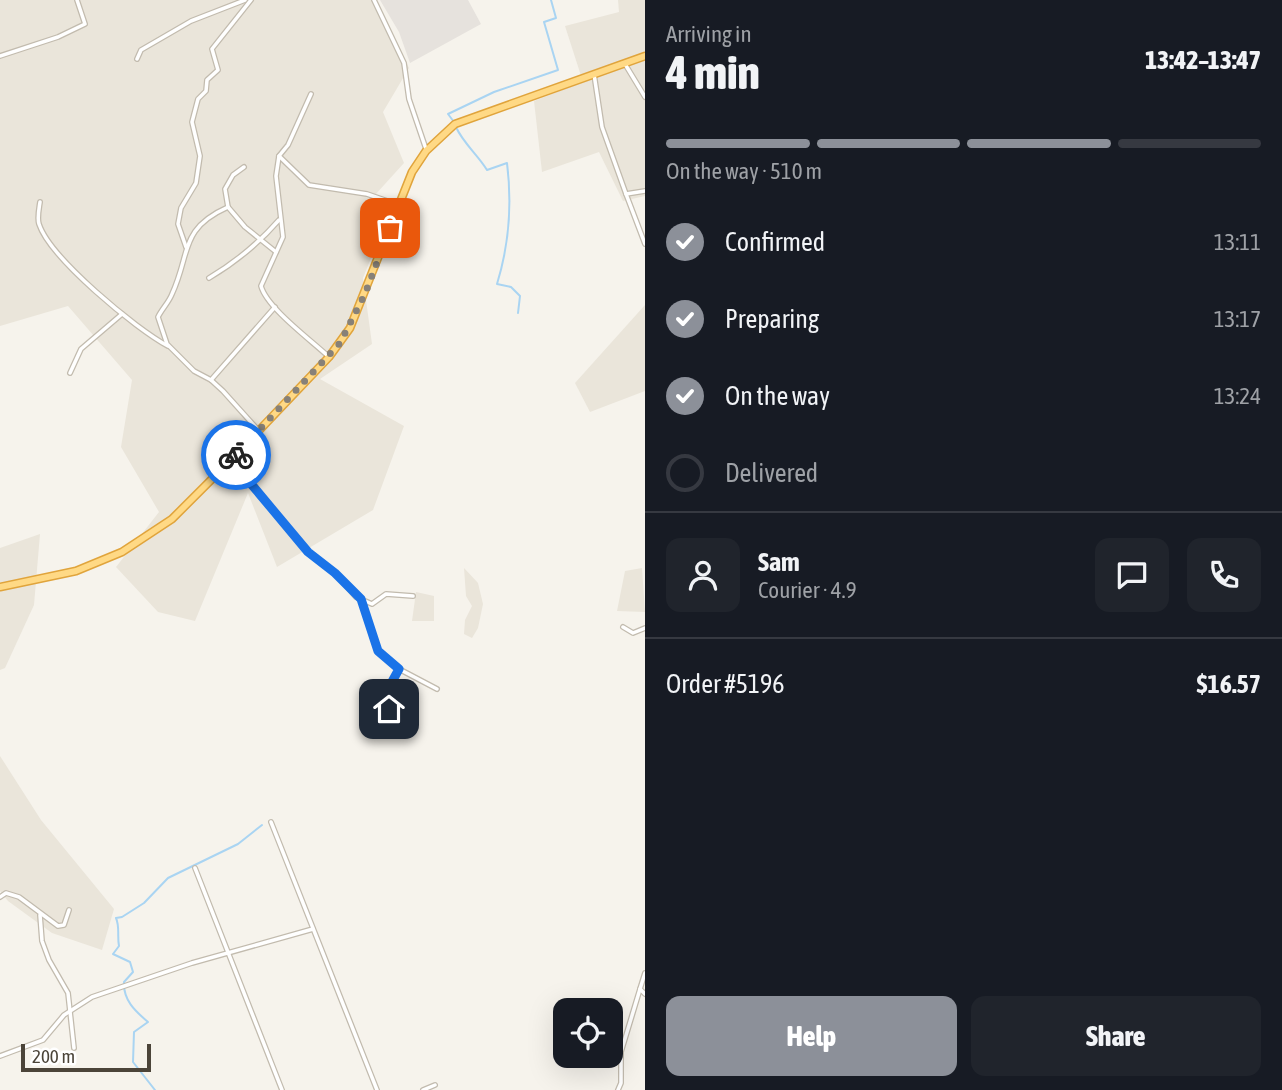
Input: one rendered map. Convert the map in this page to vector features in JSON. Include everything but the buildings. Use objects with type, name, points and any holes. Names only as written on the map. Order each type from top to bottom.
[{"type":"highway","points":[[0,587],[76,570],[122,552],[173,519],[228,464],[329,356],[350,328],[412,172],[426,151],[455,124],[645,56]]},
{"type":"street","points":[[0,56],[58,37],[85,24],[77,0]]},
{"type":"street","points":[[138,59],[141,50],[191,21],[245,0]]},
{"type":"street","points":[[186,247],[178,223],[181,208],[197,183],[200,156],[192,122],[198,99],[206,91],[207,80],[218,70],[212,49],[251,0]]},
{"type":"street","points":[[374,0],[404,62],[409,99],[426,151]]},
{"type":"street","points":[[625,64],[645,97]]},
{"type":"street","points":[[594,74],[602,127],[645,244]]},
{"type":"street","points":[[311,94],[288,145],[279,156],[276,176],[283,237],[261,286],[263,293],[275,307],[329,356]]},
{"type":"street","points":[[279,156],[309,185],[367,194],[399,205]]},
{"type":"street","points":[[244,167],[233,175],[225,190],[228,207],[261,241],[276,252]]},
{"type":"street","points":[[626,194],[645,191]]},
{"type":"street","points":[[40,202],[38,222],[50,242],[82,277],[122,314],[148,336],[168,346]]},
{"type":"street","points":[[228,207],[207,216],[186,247],[172,293],[158,317],[167,344],[194,371],[211,380],[259,431]]},
{"type":"street","points":[[209,278],[261,241],[279,220]]},
{"type":"street","points":[[211,380],[275,307]]},
{"type":"street","points":[[70,373],[81,349],[122,314]]},
{"type":"street","points":[[228,464],[252,485],[308,552],[335,573],[361,599],[372,604],[386,594],[413,596]]},
{"type":"street","points":[[361,599],[378,651],[399,669],[438,689]]},
{"type":"street","points":[[623,627],[633,633],[645,628]]},
{"type":"street","points":[[389,709],[388,689],[399,669]]},
{"type":"street","points":[[271,822],[377,1090]]},
{"type":"street","points":[[195,868],[282,1090]]},
{"type":"street","points":[[0,897],[6,892],[19,897],[58,926],[64,925],[68,910]]},
{"type":"street","points":[[40,915],[42,941],[49,960],[68,993],[74,1048]]},
{"type":"street","points":[[0,1056],[43,1040],[56,1023],[92,996],[229,952],[313,929]]},
{"type":"street","points":[[618,1090],[621,1083],[621,1052],[645,973]]},
{"type":"street","points":[[640,989],[645,994]]},
{"type":"street","points":[[423,1090],[435,1085]]},
{"type":"shaded area","points":[[0,0],[375,0],[409,68],[383,112],[404,163],[375,195],[377,243],[363,278],[372,344],[320,379],[404,426],[373,510],[277,567],[248,493],[195,621],[158,612],[116,567],[159,512],[121,447],[132,380],[68,306],[0,326]]},
{"type":"shaded area","points":[[380,0],[468,0],[481,24],[410,63],[399,32]]},
{"type":"shaded area","points":[[618,0],[645,0],[645,196],[623,201],[599,152],[542,172],[534,101],[583,82],[565,26],[619,12]]},
{"type":"shaded area","points":[[645,305],[645,391],[590,412],[575,383]]},
{"type":"shaded area","points":[[40,534],[34,605],[5,668],[0,670],[0,548]]},
{"type":"shaded area","points":[[464,568],[478,583],[483,604],[478,628],[472,638],[464,634],[465,620],[472,606],[466,596]]},
{"type":"shaded area","points":[[642,568],[645,612],[617,611],[625,571]]},
{"type":"shaded area","points":[[416,592],[434,596],[434,621],[412,621]]},
{"type":"shaded area","points":[[0,756],[41,820],[114,909],[102,950],[52,933],[8,901],[0,891]]},
{"type":"waterway","points":[[454,122],[448,114],[494,92],[558,70],[544,22],[556,18],[551,0]]},
{"type":"waterway","points":[[456,127],[487,170],[507,163],[508,224],[497,284],[511,287],[520,296],[518,313]]},
{"type":"waterway","points":[[155,1090],[133,1062],[134,1032],[148,1022],[134,1009],[124,988],[124,982],[133,972],[130,962],[113,954],[119,946],[116,918],[144,903],[168,878],[238,844],[262,825]]},
{"type":"way so far","points":[[236,455],[340,343],[365,294],[390,228]]},
{"type":"route","points":[[236,455],[228,464],[252,485],[308,552],[335,573],[356,597],[361,599],[378,651],[399,669],[388,689],[389,709]]}]
